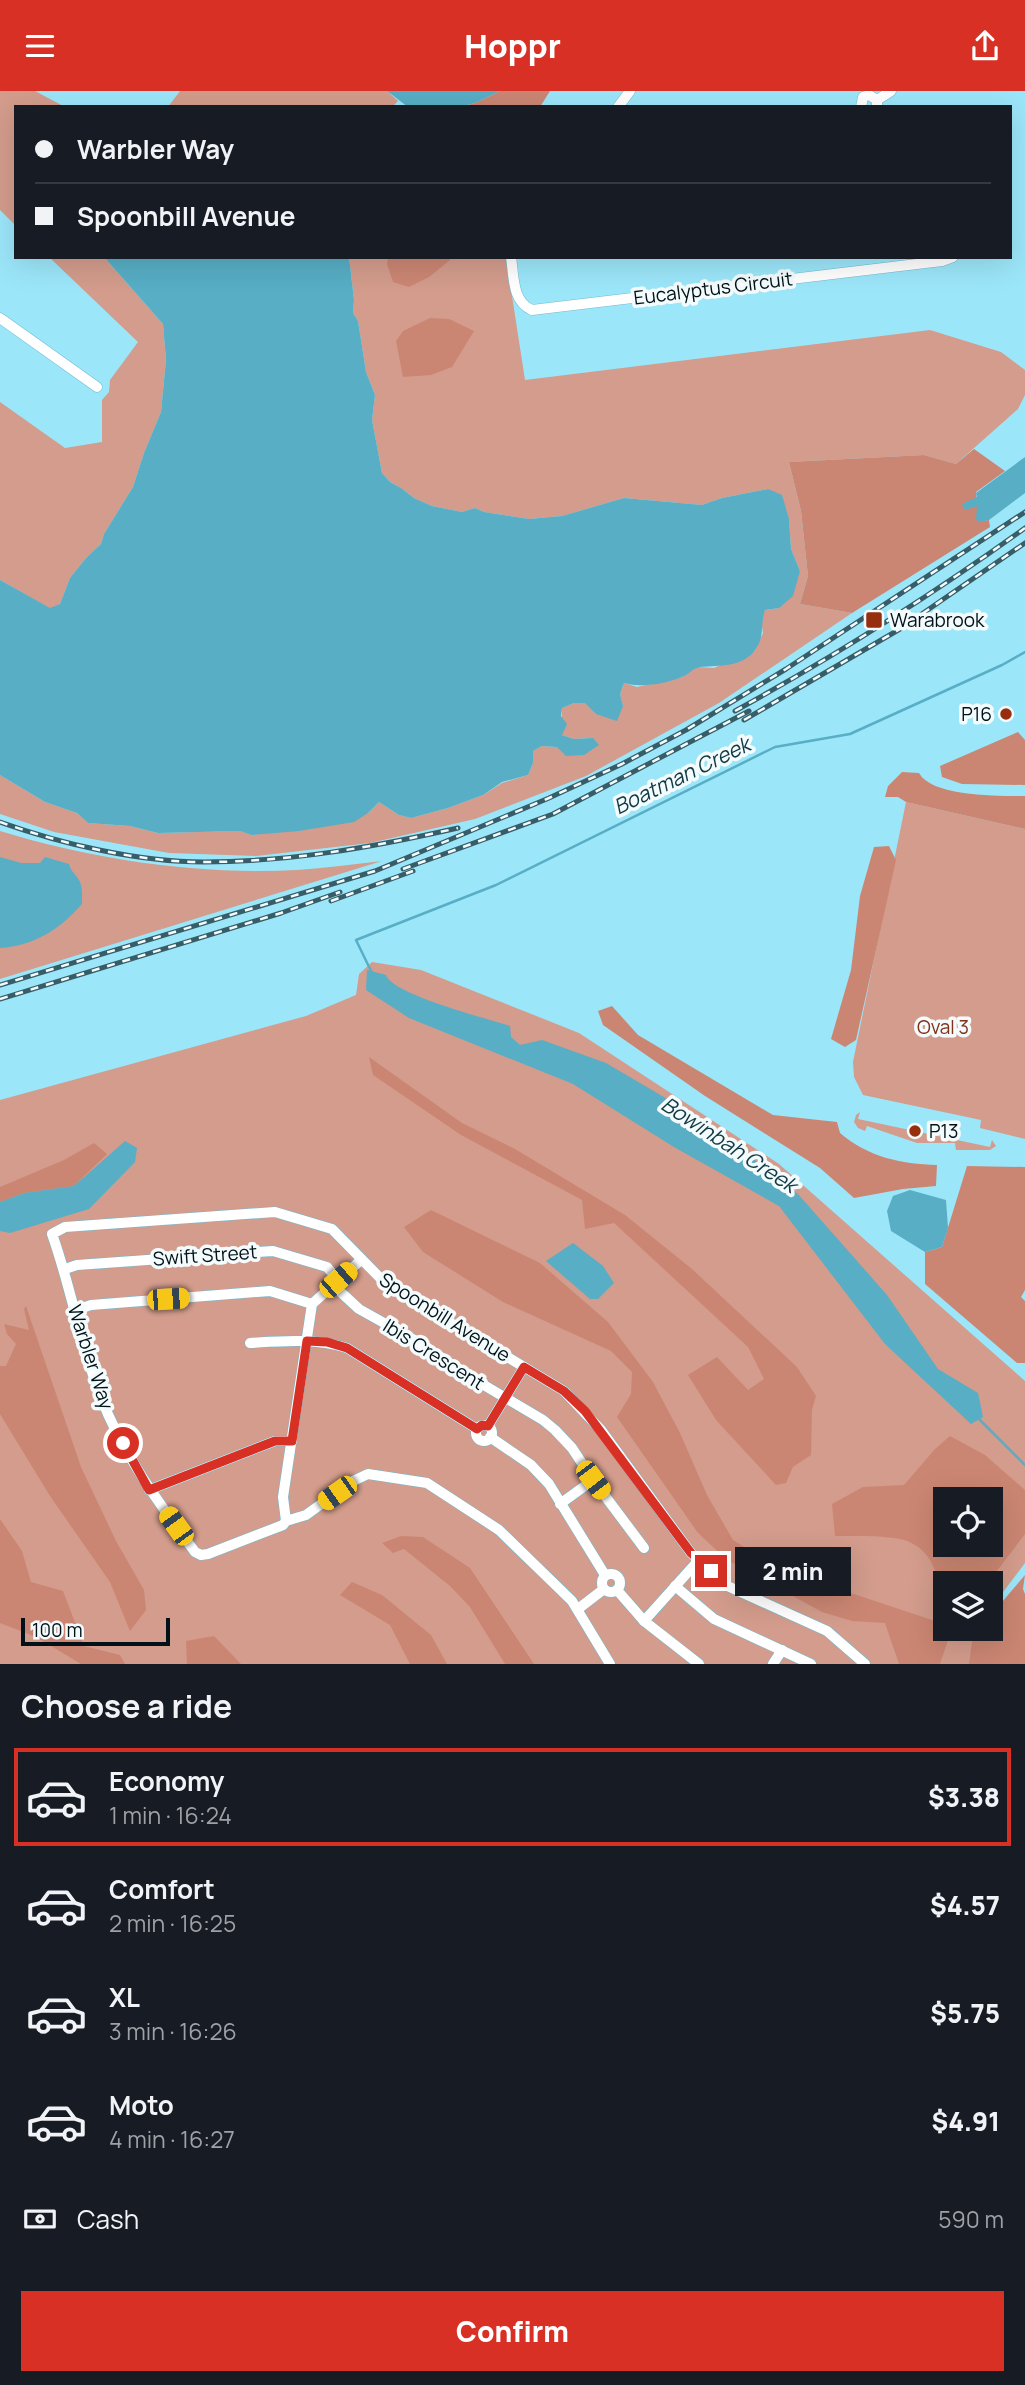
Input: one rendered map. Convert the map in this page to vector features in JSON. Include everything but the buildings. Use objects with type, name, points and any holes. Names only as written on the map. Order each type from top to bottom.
[{"type":"street","points":[[861,98],[869,95],[877,103],[891,91]]},
{"type":"street","name":"Eucalyptus Circuit","points":[[511,259],[517,295],[523,306],[532,310],[945,259]]},
{"type":"street","points":[[0,318],[97,387]]},
{"type":"street","name":"Spoonbill Avenue","points":[[52,1234],[65,1227],[275,1212],[332,1229],[386,1284],[564,1391],[585,1411],[698,1560],[723,1584],[827,1631],[865,1664]]},
{"type":"street","name":"Warbler Way","points":[[52,1234],[65,1269],[100,1396],[149,1490],[195,1552],[208,1555],[306,1515],[353,1481],[368,1474],[427,1483],[499,1530],[578,1609],[610,1664]]},
{"type":"street","name":"Swift Street","points":[[65,1269],[76,1265],[273,1251],[327,1267],[335,1283]]},
{"type":"street","points":[[286,1521],[283,1497],[312,1304],[360,1260]]},
{"type":"street","name":"Ibis Crescent","points":[[335,1283],[359,1309],[418,1342],[555,1430],[572,1448],[644,1548]]},
{"type":"street","points":[[76,1310],[91,1305],[270,1291],[312,1304]]},
{"type":"street","points":[[250,1343],[327,1342],[347,1348],[477,1429],[478,1439],[486,1440],[506,1397],[524,1367]]},
{"type":"street","points":[[489,1431],[531,1465],[549,1484],[605,1575]]},
{"type":"street","points":[[149,1490],[275,1441],[292,1441]]},
{"type":"street","points":[[560,1504],[593,1480]]},
{"type":"street","points":[[644,1621],[698,1560]]},
{"type":"street","points":[[611,1573],[618,1577],[620,1584],[617,1590],[610,1592],[604,1589],[601,1582],[605,1575],[611,1573]]},
{"type":"street","points":[[675,1586],[714,1619],[811,1664]]},
{"type":"street","points":[[578,1609],[604,1589]]},
{"type":"street","points":[[617,1590],[644,1621],[699,1664]]},
{"type":"street","points":[[773,1664],[782,1650]]},
{"type":"green space","points":[[0,91],[35,91],[61,105],[14,105],[14,224],[0,210]]},
{"type":"green space","points":[[180,91],[387,91],[398,101],[394,105],[170,105]]},
{"type":"green space","points":[[51,259],[106,259],[163,324],[166,360],[161,412],[133,487],[104,534],[101,544],[70,578],[60,604],[51,609],[0,580],[0,402],[65,448],[102,442],[102,400],[109,392],[110,380],[138,342]]},
{"type":"green space","points":[[349,259],[506,259],[525,380],[930,330],[1001,352],[1025,370],[1025,395],[1018,409],[956,464],[924,455],[789,462],[801,511],[808,576],[800,604],[852,613],[719,703],[586,776],[475,819],[370,843],[256,856],[169,853],[54,832],[0,814],[0,775],[45,802],[77,813],[88,823],[130,826],[158,833],[240,831],[253,835],[368,813],[379,802],[399,815],[411,818],[448,808],[483,795],[502,783],[528,775],[533,763],[533,751],[542,746],[557,747],[593,738],[574,739],[562,735],[562,708],[574,703],[586,703],[596,714],[623,706],[620,694],[624,683],[637,687],[682,677],[697,667],[714,668],[755,650],[763,633],[761,620],[765,610],[779,608],[800,571],[791,549],[789,519],[768,489],[702,505],[624,498],[562,516],[529,519],[484,512],[475,508],[462,512],[432,506],[414,498],[390,482],[382,473],[372,420],[375,395],[366,372],[358,321],[353,313]]},
{"type":"green space","name":"Oval 3","points":[[906,802],[1025,829],[1025,1139],[980,1128],[981,1120],[863,1095],[854,1077],[853,1062]]},
{"type":"green space","points":[[0,831],[72,850],[184,868],[297,870],[382,861],[0,979]]},
{"type":"green space","points":[[372,962],[421,970],[579,1033],[779,1164],[1025,1381],[1025,1563],[1003,1592],[1003,1571],[933,1571],[933,1641],[976,1641],[973,1664],[0,1664],[0,1100],[306,1016],[356,995],[359,974]]},
{"type":"green space","points":[[860,1112],[858,1119],[990,1147],[992,1140],[996,1146],[990,1150],[956,1150],[955,1143],[917,1143],[867,1126],[865,1131],[858,1128],[854,1122]]},
{"type":"shaded area","points":[[500,91],[550,91],[541,105],[468,105]]},
{"type":"shaded area","points":[[388,259],[450,260],[429,277],[409,287],[393,282]]},
{"type":"shaded area","points":[[430,318],[449,319],[474,331],[452,367],[431,375],[403,377],[396,341],[403,331]]},
{"type":"shaded area","points":[[974,449],[1005,471],[976,492],[979,521],[989,520],[990,527],[852,613],[800,604],[808,576],[801,511],[789,462],[924,455],[956,464]]},
{"type":"shaded area","points":[[1018,732],[1025,740],[1025,785],[962,784],[942,777],[940,766]]},
{"type":"shaded area","points":[[902,772],[919,773],[926,781],[952,791],[1025,796],[1025,829],[906,802],[898,797],[885,797],[888,786]]},
{"type":"shaded area","points":[[889,846],[896,860],[856,1040],[845,1047],[831,1039],[851,970],[860,896],[874,847]]},
{"type":"shaded area","points":[[612,1006],[638,1035],[773,1115],[837,1122],[840,1133],[862,1148],[898,1161],[937,1165],[936,1186],[854,1198],[820,1168],[705,1096],[603,1025],[598,1011]]},
{"type":"shaded area","points":[[369,1057],[462,1123],[515,1149],[625,1215],[692,1269],[797,1367],[816,1396],[812,1410],[811,1455],[793,1467],[786,1483],[776,1485],[716,1420],[688,1375],[717,1357],[748,1390],[764,1379],[748,1347],[614,1223],[585,1229],[582,1200],[461,1135],[373,1075]]},
{"type":"shaded area","points":[[94,1143],[107,1154],[74,1186],[24,1193],[0,1202],[0,1187],[64,1160]]},
{"type":"shaded area","points":[[967,1166],[1025,1167],[1025,1290],[1021,1297],[1025,1301],[1025,1363],[1017,1363],[925,1284],[925,1252],[942,1247]]},
{"type":"shaded area","points":[[431,1210],[540,1263],[608,1322],[653,1382],[680,1433],[707,1495],[733,1540],[787,1574],[833,1591],[851,1593],[933,1620],[933,1641],[948,1641],[940,1664],[899,1664],[885,1623],[852,1621],[822,1612],[726,1559],[698,1533],[617,1417],[631,1394],[632,1372],[611,1351],[503,1302],[423,1252],[404,1227]]},
{"type":"shaded area","points":[[26,1306],[81,1467],[116,1541],[144,1590],[146,1610],[130,1631],[110,1582],[50,1496],[0,1414],[0,1366],[6,1366],[16,1344],[7,1334],[4,1324],[29,1330],[24,1309]]},
{"type":"shaded area","points":[[950,1436],[985,1455],[1025,1490],[1025,1534],[997,1571],[935,1571],[926,1554],[907,1541],[872,1536],[835,1536],[832,1504],[863,1487],[904,1485]]},
{"type":"shaded area","points":[[0,1519],[22,1551],[31,1582],[63,1591],[84,1646],[120,1655],[125,1664],[81,1664],[36,1637],[0,1623]]},
{"type":"shaded area","points":[[401,1536],[423,1537],[470,1568],[534,1664],[505,1664],[470,1607],[450,1586],[404,1549],[393,1553],[382,1543]]},
{"type":"shaded area","points":[[1025,1575],[1025,1664],[969,1664],[972,1641],[1003,1641],[1003,1601]]},
{"type":"shaded area","points":[[352,1582],[382,1595],[431,1635],[447,1664],[410,1664],[390,1625],[340,1595]]},
{"type":"shaded area","points":[[214,1636],[241,1664],[187,1664],[186,1641]]},
{"type":"water","points":[[387,91],[500,91],[468,105],[405,105]]},
{"type":"water","points":[[106,259],[349,259],[353,313],[358,321],[366,372],[375,395],[372,420],[382,473],[390,482],[432,506],[462,512],[475,508],[484,512],[529,519],[562,516],[624,498],[702,505],[768,489],[782,495],[789,519],[791,549],[800,571],[793,596],[779,608],[765,610],[758,645],[744,660],[730,665],[697,668],[682,677],[660,683],[624,683],[620,694],[623,706],[617,721],[596,714],[585,703],[574,703],[562,708],[561,716],[567,724],[562,735],[574,739],[593,738],[599,745],[584,755],[566,756],[557,747],[542,746],[533,751],[533,763],[528,775],[502,782],[483,795],[448,808],[411,818],[399,815],[379,802],[354,822],[252,835],[240,831],[158,833],[130,826],[88,823],[77,813],[45,802],[0,775],[0,580],[50,608],[60,604],[70,578],[101,544],[104,534],[133,487],[161,412],[166,360],[163,324]]},
{"type":"water","points":[[1025,457],[1025,493],[989,520],[979,522],[976,519],[977,506],[965,510],[962,504],[977,497],[976,493]]},
{"type":"water","points":[[0,857],[21,863],[40,863],[45,857],[69,864],[80,883],[82,904],[46,935],[24,944],[0,948]]},
{"type":"water","points":[[367,970],[386,975],[392,983],[422,998],[510,1026],[511,1037],[520,1045],[542,1040],[606,1063],[708,1123],[798,1194],[887,1295],[938,1369],[978,1393],[983,1417],[971,1424],[885,1344],[779,1206],[674,1147],[573,1084],[409,1018],[366,990]]},
{"type":"water","points":[[125,1141],[137,1148],[135,1162],[89,1209],[10,1233],[0,1231],[0,1202],[24,1193],[74,1186]]},
{"type":"water","points":[[910,1190],[946,1200],[948,1228],[942,1247],[925,1252],[891,1231],[887,1211],[893,1196]]},
{"type":"water","points":[[573,1243],[603,1266],[614,1283],[598,1299],[590,1299],[546,1261]]},
{"type":"waterway","name":"Boatman Creek","points":[[372,973],[356,940],[496,885],[775,747],[850,734],[1025,652]]},
{"type":"waterway","name":"Bowinbah Creek","points":[[978,1418],[1025,1465]]},
{"type":"railway","points":[[0,985],[375,871],[549,798],[686,730],[786,669],[1025,512]]},
{"type":"railway","points":[[735,711],[883,624],[1025,528]]},
{"type":"railway","points":[[744,720],[900,629],[1025,543]]},
{"type":"railway","points":[[403,869],[553,814],[749,711]]},
{"type":"railway","points":[[0,822],[49,838],[100,850],[153,859],[204,862],[332,852],[458,828]]},
{"type":"railway","points":[[331,901],[413,871]]},
{"type":"railway","points":[[0,999],[281,913],[340,892]]},
{"type":"place","name":"Warabrook","points":[[874,620]]},
{"type":"place","name":"P16","points":[[1006,714]]},
{"type":"place","name":"P13","points":[[915,1131]]},
{"type":"route","points":[[123,1443],[149,1490],[275,1441],[292,1441],[307,1341],[327,1342],[347,1348],[477,1429],[482,1425],[488,1426],[524,1367],[564,1391],[585,1411],[691,1553],[711,1571]]}]
